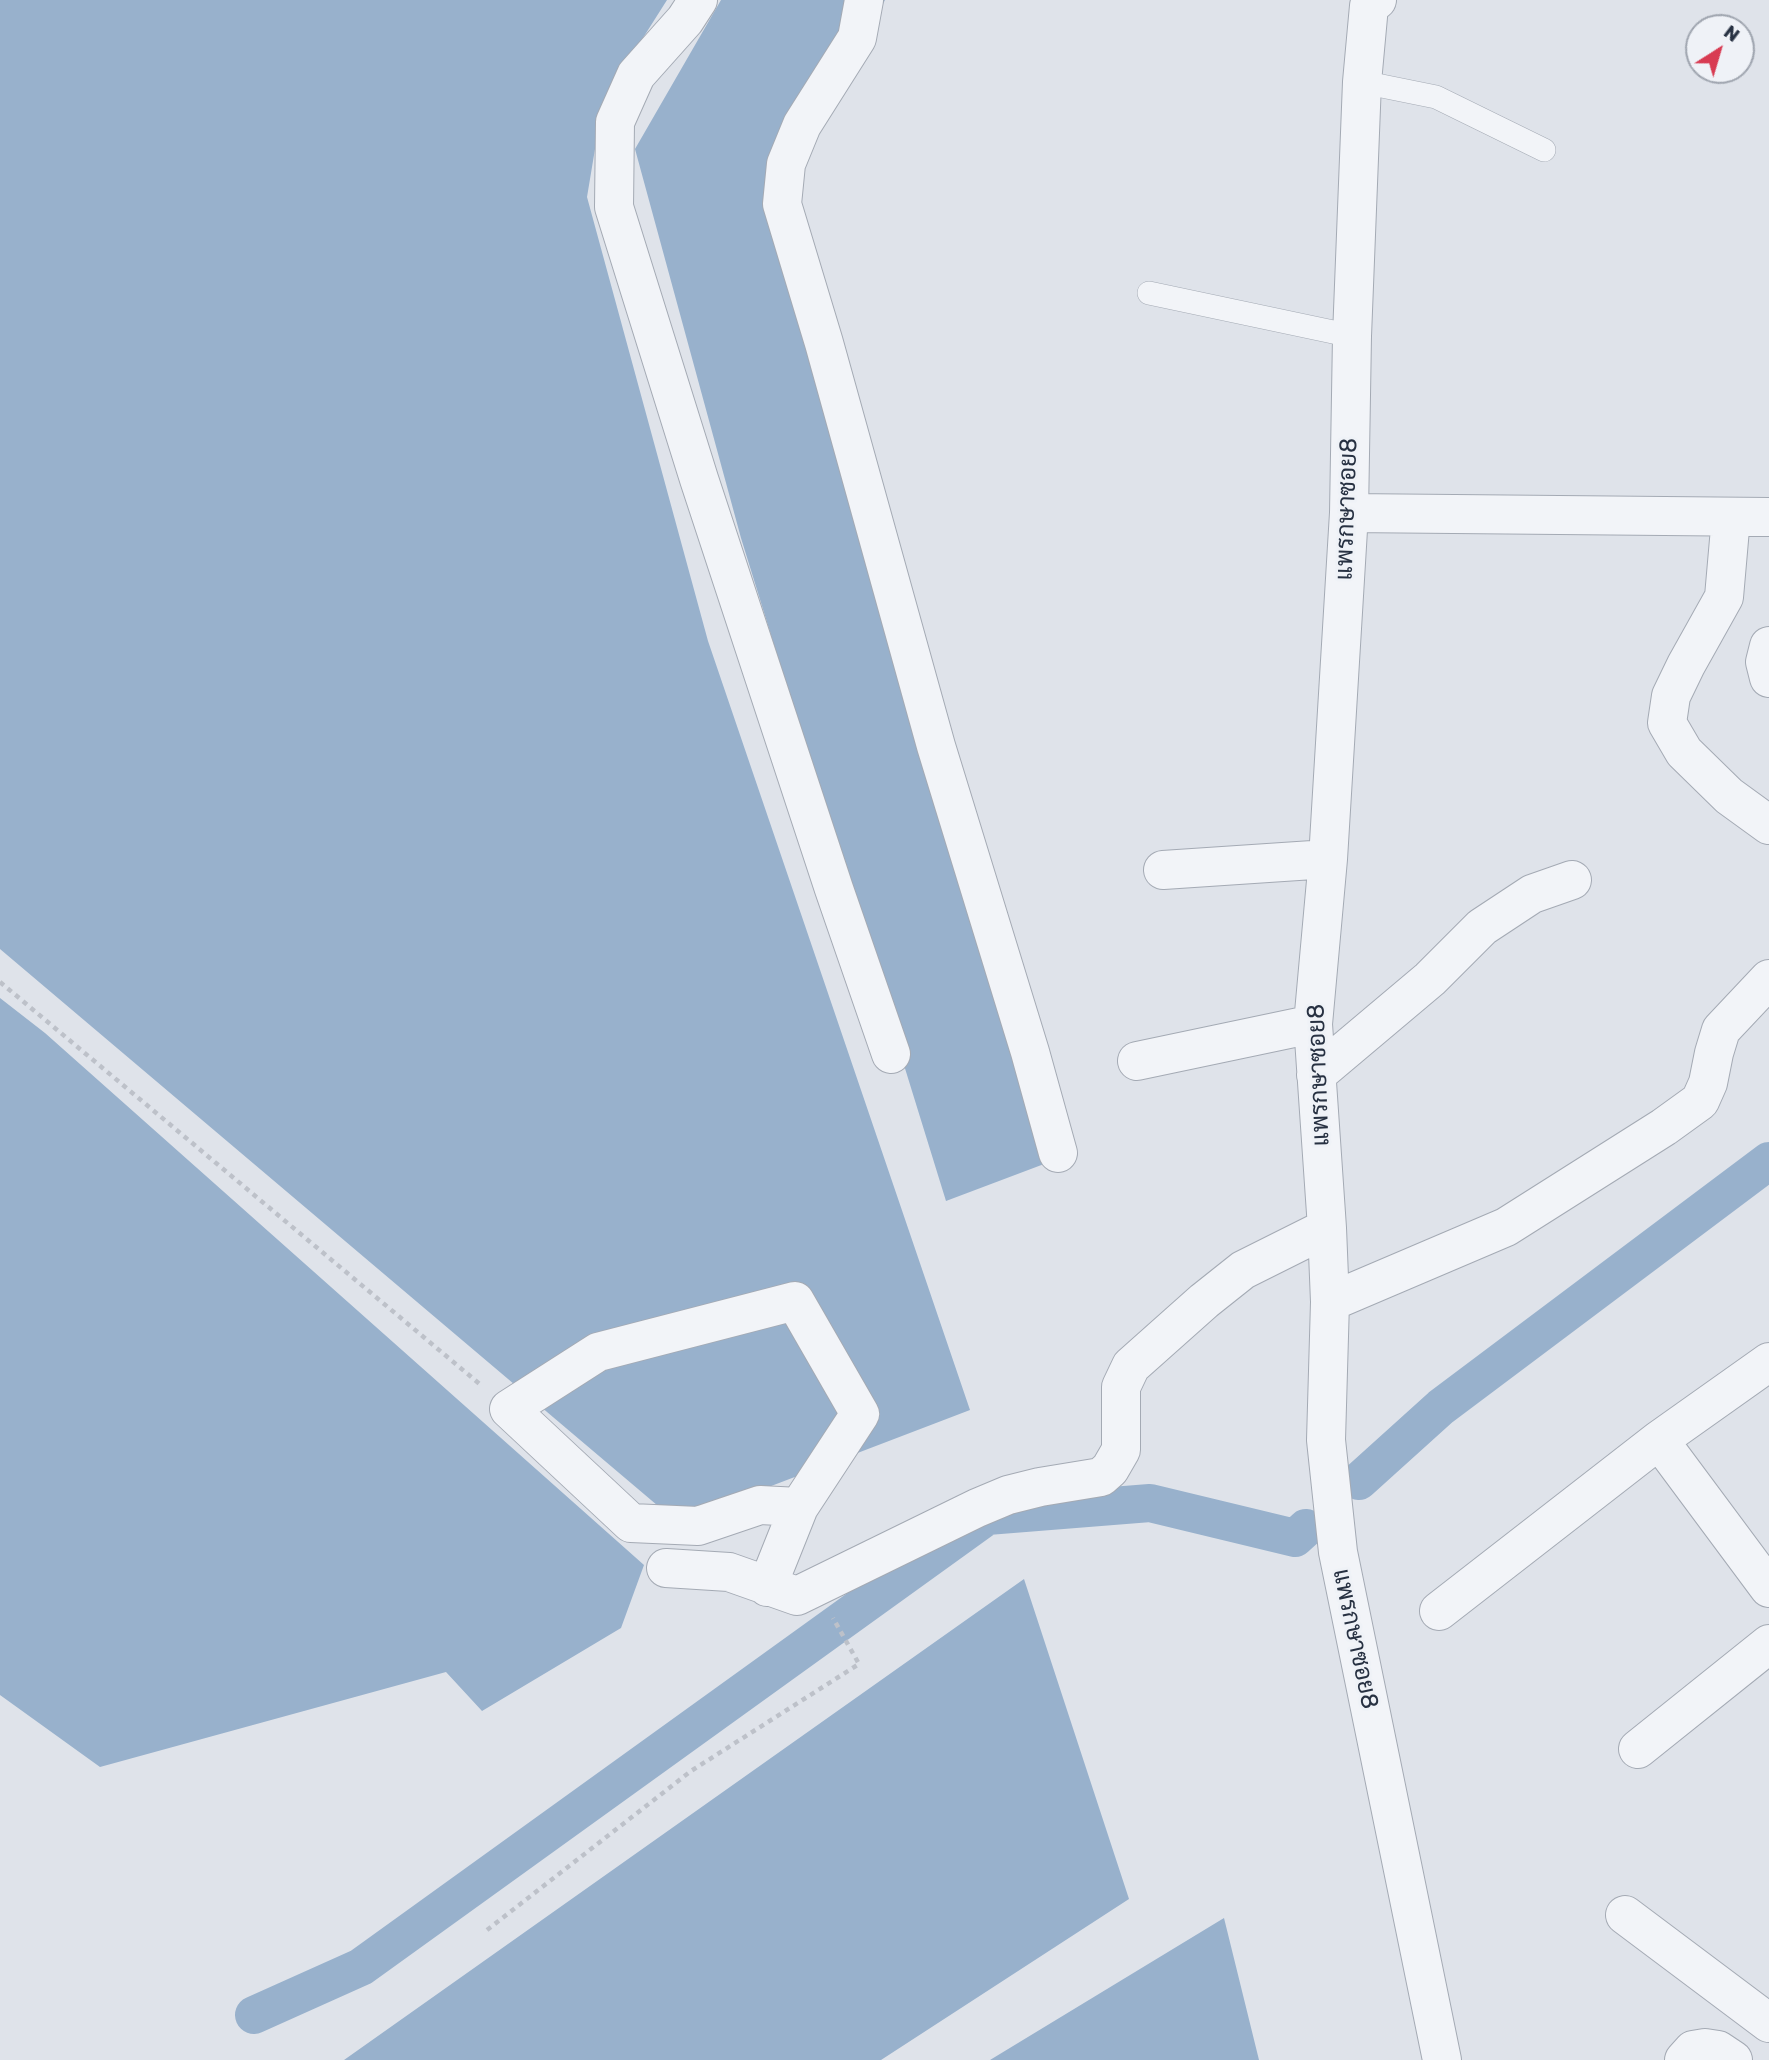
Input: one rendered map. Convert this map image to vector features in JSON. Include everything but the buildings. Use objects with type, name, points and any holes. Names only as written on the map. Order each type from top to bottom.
[{"type":"street","points":[[698,0],[685,20],[636,75],[615,122],[614,207],[699,479],[891,1054]]},
{"type":"street","points":[[864,0],[857,38],[802,125],[786,164],[782,204],[824,343],[936,746],[1030,1052],[1058,1153]]},
{"type":"street","name":"แพรกษาซอย8","points":[[1369,2],[1362,82],[1352,336],[1349,513],[1328,859],[1313,1024],[1330,1301],[1326,1440],[1338,1552],[1441,2060]]},
{"type":"street","points":[[1349,513],[1769,517]]},
{"type":"street","points":[[1731,517],[1724,597],[1671,696],[1667,723],[1684,752],[1729,796],[1769,825]]},
{"type":"street","points":[[1769,646],[1765,662],[1769,678]]},
{"type":"street","points":[[1163,870],[1328,859]]},
{"type":"street","points":[[1316,1075],[1430,979],[1482,927],[1532,894],[1572,880]]},
{"type":"street","points":[[1330,1301],[1506,1227],[1664,1127],[1700,1101],[1708,1083],[1721,1030],[1769,979]]},
{"type":"street","points":[[1137,1061],[1313,1024]]},
{"type":"street","points":[[666,1567],[729,1572],[797,1596],[1008,1495],[1101,1477],[1110,1469],[1121,1450],[1121,1387],[1131,1366],[1243,1270],[1327,1228]]},
{"type":"street","points":[[767,1587],[799,1507],[860,1414],[795,1301],[598,1352],[509,1409],[631,1523],[698,1526],[760,1505],[799,1507]]},
{"type":"street","points":[[1439,1611],[1659,1440],[1769,1362]]},
{"type":"street","points":[[1659,1440],[1769,1588]]},
{"type":"street","points":[[1638,1749],[1769,1644]]},
{"type":"street","points":[[1625,1915],[1769,2023]]},
{"type":"street","points":[[1684,2060],[1693,2050],[1705,2048],[1718,2050],[1733,2060]]},
{"type":"lane","points":[[1362,82],[1436,97],[1544,150]]},
{"type":"lane","points":[[1149,293],[1352,336]]},
{"type":"path","points":[[0,982],[509,1409]]},
{"type":"path","points":[[486,1930],[691,1771],[859,1664],[816,1587]]},
{"type":"water","points":[[0,0],[667,0],[603,101],[587,197],[708,641],[970,1410],[677,1522],[0,949]]},
{"type":"water","points":[[721,0],[885,0],[789,181],[1060,1158],[946,1201],[741,538],[635,149]]},
{"type":"water","points":[[0,998],[45,1033],[644,1565],[621,1628],[482,1711],[446,1672],[100,1767],[0,1695]]},
{"type":"water","points":[[1024,1579],[1129,1899],[881,2060],[344,2060]]},
{"type":"water","points":[[1224,1918],[1259,2060],[990,2060]]},
{"type":"waterway","points":[[1359,1481],[1441,1407],[1769,1161]]},
{"type":"waterway","points":[[254,2015],[361,1967],[987,1516],[1150,1503],[1295,1538],[1306,1528]]}]
